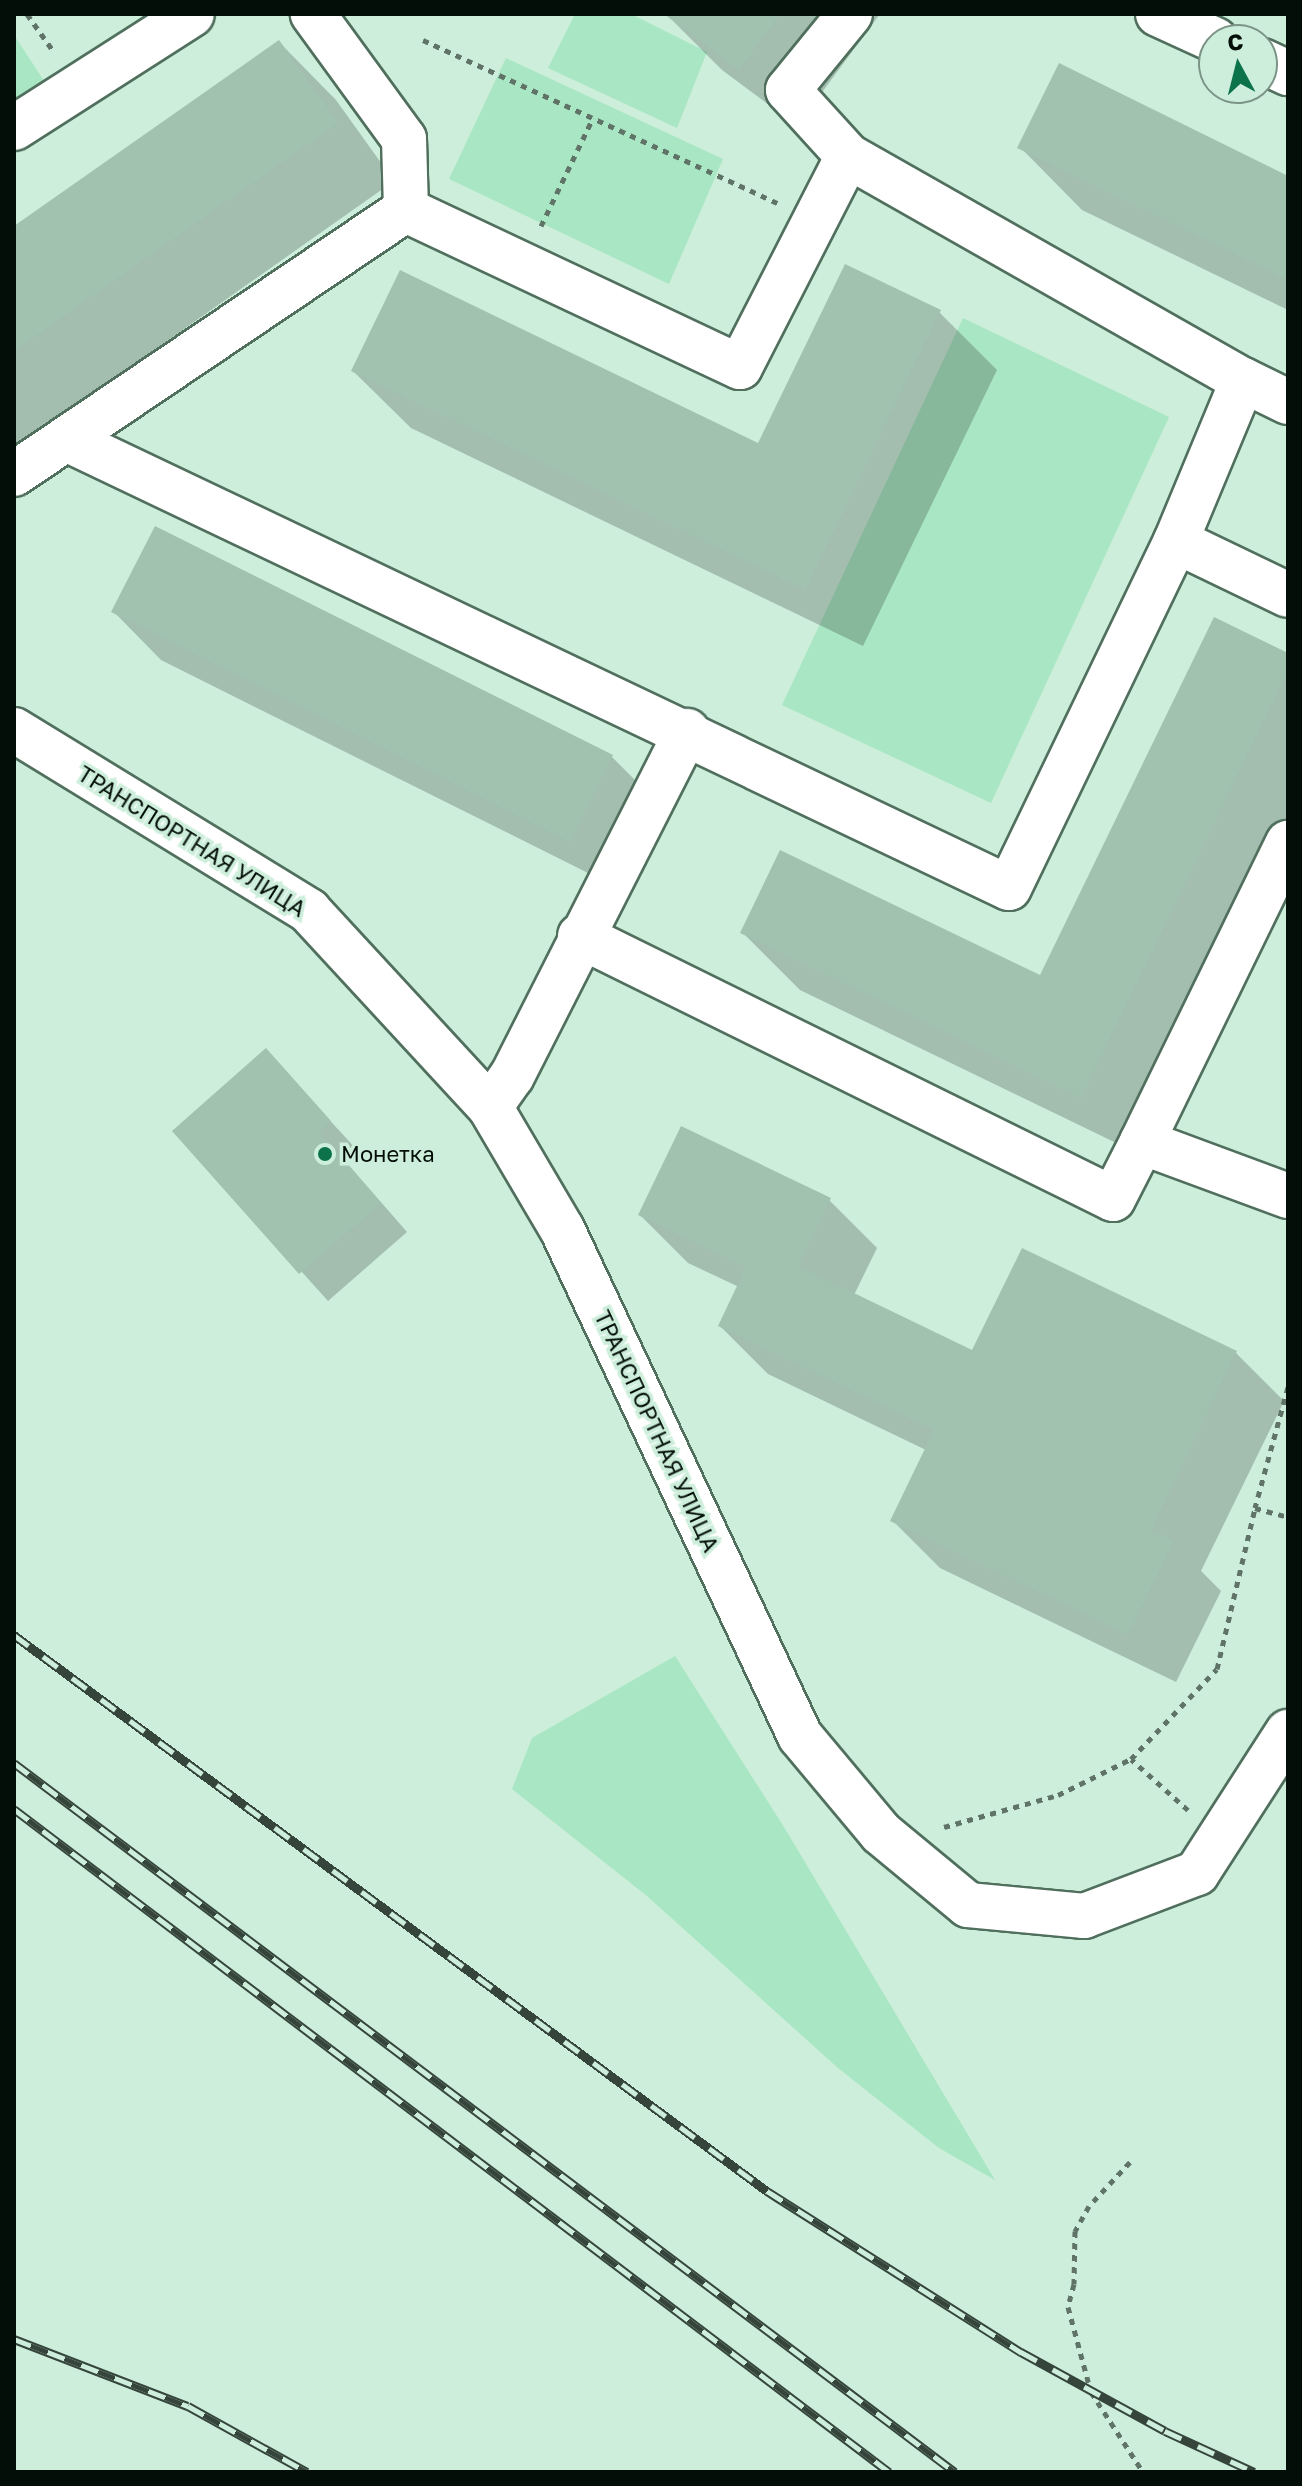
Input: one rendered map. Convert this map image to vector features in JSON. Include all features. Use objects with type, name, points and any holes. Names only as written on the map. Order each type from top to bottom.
[{"type":"street","points":[[14,128],[192,14]]},
{"type":"street","points":[[313,14],[404,139],[406,210]]},
{"type":"street","points":[[850,14],[788,90],[848,156],[1243,380],[1288,402]]},
{"type":"street","points":[[1158,14],[1198,32]]},
{"type":"street","points":[[406,210],[740,367],[848,156]]},
{"type":"street","points":[[14,474],[406,210]]},
{"type":"street","points":[[66,439],[687,731],[1009,888],[1176,541],[1243,380]]},
{"type":"street","points":[[1176,541],[1288,595]]},
{"type":"street","name":"ТРАНСПОРТНАЯ УЛИЦА","points":[[14,730],[309,911],[490,1107],[562,1229],[800,1736],[881,1833],[968,1905],[1084,1916],[1197,1873],[1288,1734]]},
{"type":"street","points":[[490,1107],[512,1076],[580,936],[687,731]]},
{"type":"street","points":[[580,936],[1113,1199],[1288,843]]},
{"type":"street","points":[[1142,1142],[1288,1196]]},
{"type":"path","points":[[423,40],[814,220]]},
{"type":"path","points":[[523,264],[593,118]]},
{"type":"path","points":[[932,1829],[1058,1795],[1131,1759],[1217,1669],[1255,1508],[1288,1387]]},
{"type":"path","points":[[1255,1508],[1288,1517]]},
{"type":"path","points":[[1131,1759],[1220,1839]]},
{"type":"path","points":[[1130,2162],[1089,2206],[1075,2231],[1068,2307],[1091,2392],[1143,2472]]},
{"type":"green space","points":[[575,14],[631,14],[707,52],[677,128],[548,68]]},
{"type":"green space","points":[[14,35],[46,84],[14,102]]},
{"type":"green space","points":[[506,58],[723,159],[669,284],[449,179]]},
{"type":"green space","points":[[963,318],[1169,417],[991,803],[782,705]]},
{"type":"green space","points":[[675,1656],[784,1827],[995,2180],[939,2148],[838,2068],[647,1896],[512,1789],[532,1738]]},
{"type":"building","points":[[664,14],[780,14],[739,70]]},
{"type":"building","points":[[279,40],[338,123],[14,351],[14,226]]},
{"type":"building","points":[[1059,63],[1288,176],[1288,280],[1017,148]]},
{"type":"building","points":[[845,264],[941,310],[805,590],[351,371],[400,270],[758,443]]},
{"type":"building","points":[[155,526],[613,755],[570,842],[111,612]]},
{"type":"building","points":[[1214,617],[1288,653],[1288,671],[1081,1098],[740,933],[780,850],[1040,975]]},
{"type":"building","points":[[266,1048],[331,1121],[319,1132],[381,1203],[299,1274],[172,1131]]},
{"type":"building","points":[[681,1126],[831,1198],[798,1266],[972,1350],[1022,1248],[1237,1351],[1151,1530],[1174,1541],[1128,1635],[890,1521],[934,1430],[718,1326],[746,1267],[638,1215]]},
{"type":"railway","points":[[14,1635],[767,2191],[1021,2352],[1165,2431],[1254,2472]]},
{"type":"railway","points":[[14,1763],[955,2472]]},
{"type":"railway","points":[[14,1809],[889,2472]]},
{"type":"railway","points":[[14,2339],[188,2406],[307,2472]]},
{"type":"place","name":"Монетка","points":[[325,1154]]}]
